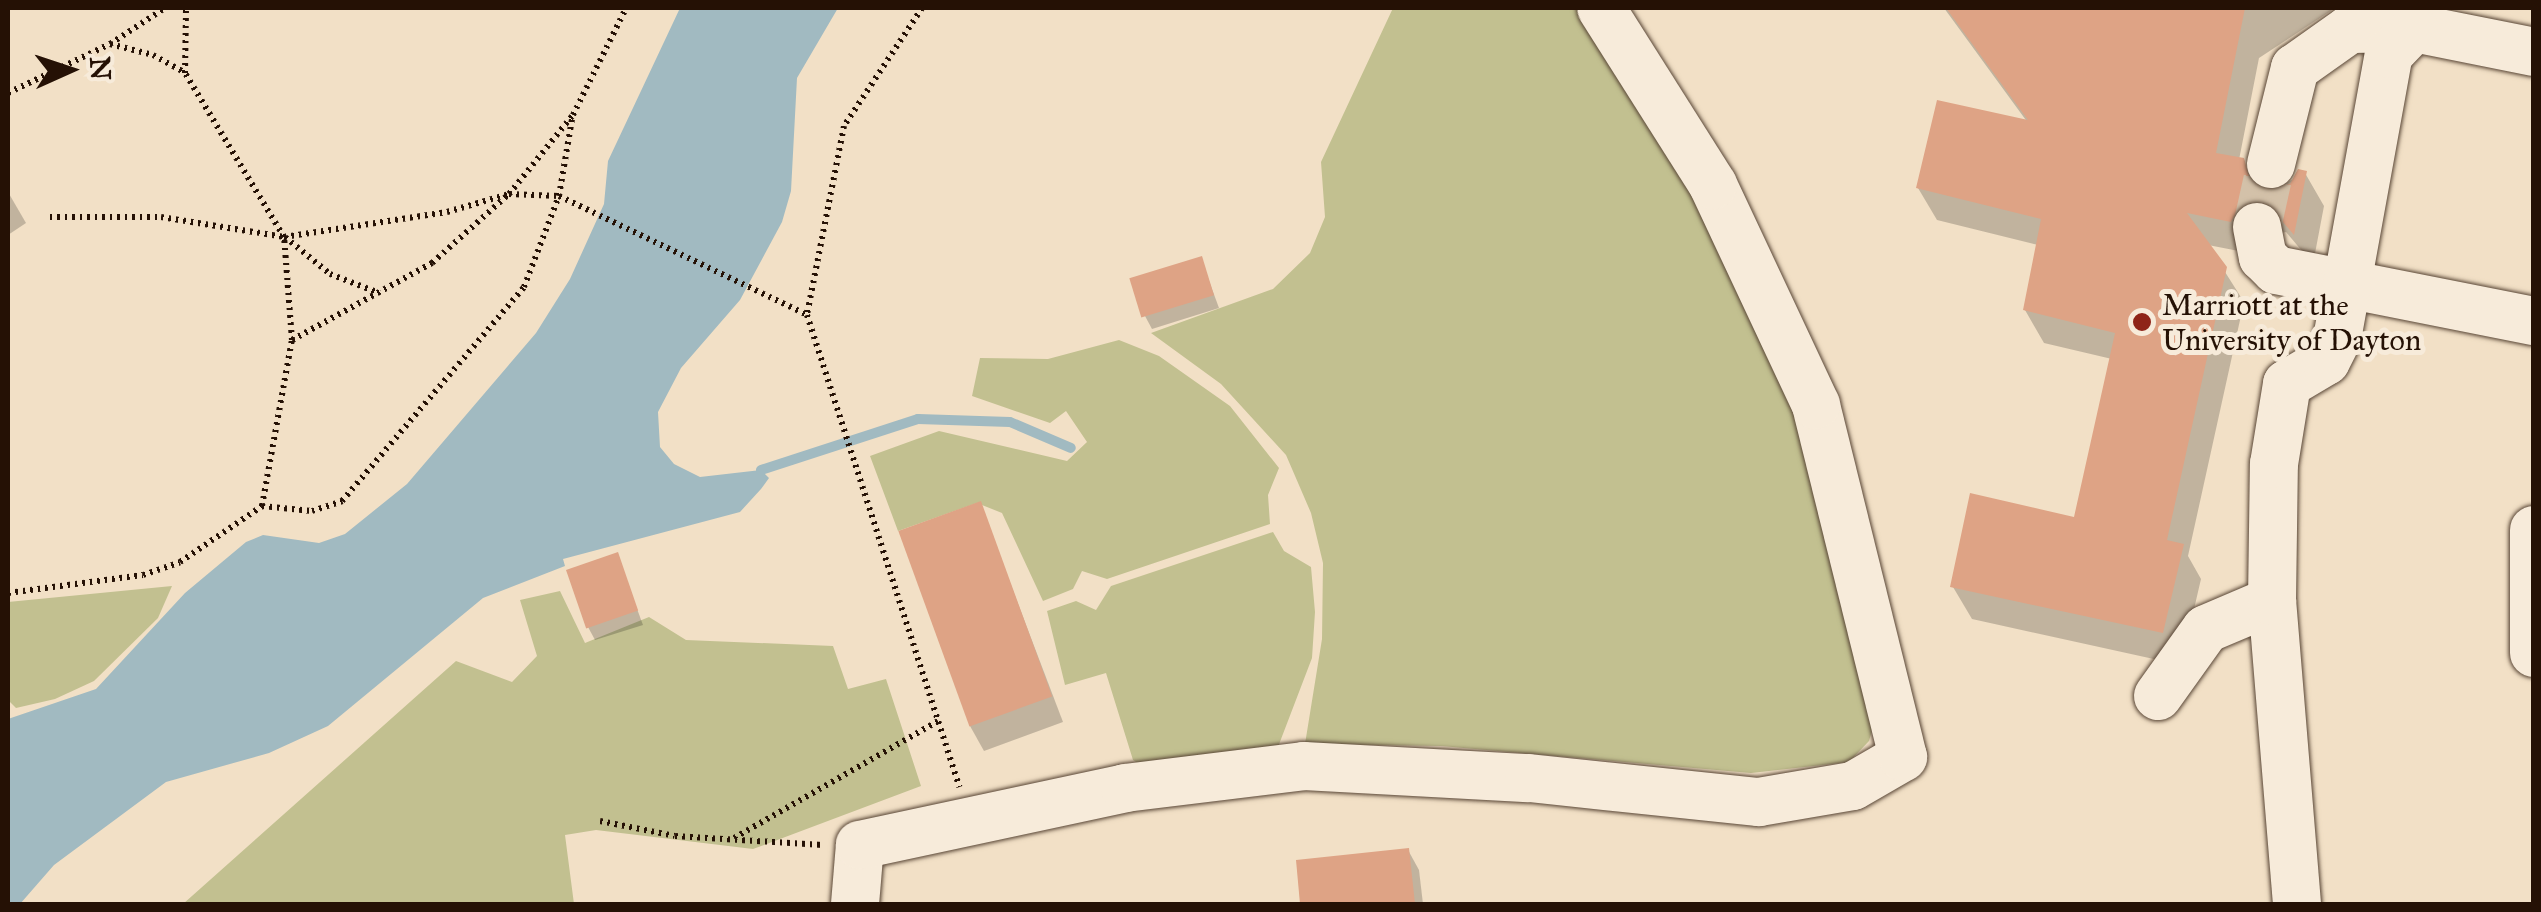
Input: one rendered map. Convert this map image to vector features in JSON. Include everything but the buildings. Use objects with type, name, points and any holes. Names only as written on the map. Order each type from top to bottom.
[{"type":"street","points":[[856,904],[860,844],[1125,788],[1304,766],[1529,778],[1759,802],[1853,786],[1903,757],[1816,405],[1713,185],[1600,8]]},
{"type":"street","points":[[2270,164],[2294,68],[2350,30],[2410,18],[2534,52]]},
{"type":"street","points":[[2297,904],[2272,601],[2274,464],[2288,384],[2340,364],[2337,339],[2388,54],[2410,18]]},
{"type":"street","points":[[2257,227],[2263,258],[2276,270],[2534,322]]},
{"type":"street","points":[[2534,530],[2534,652]]},
{"type":"street","points":[[2158,696],[2206,628],[2272,601]]},
{"type":"path","points":[[8,94],[110,44],[165,8]]},
{"type":"path","points":[[185,73],[186,8]]},
{"type":"path","points":[[292,340],[432,263],[509,194],[573,116],[626,8]]},
{"type":"path","points":[[922,8],[844,126],[807,315],[970,821]]},
{"type":"path","points":[[110,44],[153,55],[185,73],[284,236],[330,274],[379,293]]},
{"type":"path","points":[[8,592],[106,583],[161,569],[262,506],[312,511],[342,501],[524,287],[559,196],[573,116]]},
{"type":"path","points":[[50,217],[161,217],[284,236],[447,212],[509,194],[559,196],[807,315]]},
{"type":"path","points":[[262,506],[292,340],[284,236]]},
{"type":"path","points":[[733,838],[938,721]]},
{"type":"path","points":[[600,821],[665,835],[733,838],[782,846],[860,844]]},
{"type":"shaded area","points":[[1393,8],[1577,8],[1697,190],[1800,420],[1880,703],[1869,741],[1849,762],[1751,773],[1441,746],[1305,744],[1322,639],[1323,563],[1311,513],[1286,455],[1221,384],[1151,333],[1273,289],[1310,253],[1325,217],[1321,162]]},
{"type":"shaded area","points":[[1119,340],[1159,356],[1230,406],[1279,468],[1268,495],[1270,524],[1107,579],[1082,571],[1073,589],[1043,601],[1002,513],[977,503],[898,531],[870,456],[939,431],[1067,461],[1087,442],[1066,411],[1050,423],[972,396],[980,358],[1048,359]]},
{"type":"shaded area","points":[[1273,532],[1284,551],[1311,567],[1315,612],[1312,658],[1278,747],[1145,768],[1133,760],[1106,673],[1065,685],[1047,611],[1076,601],[1096,610],[1111,586]]},
{"type":"shaded area","points":[[172,586],[158,618],[94,681],[55,699],[16,708],[8,700],[8,602]]},
{"type":"shaded area","points":[[560,591],[585,643],[649,617],[686,640],[833,646],[848,689],[886,679],[921,786],[753,849],[596,830],[565,835],[574,904],[183,904],[456,661],[512,682],[537,656],[520,600]]},
{"type":"water","points":[[680,8],[838,8],[797,78],[791,191],[782,222],[740,300],[681,368],[658,412],[660,447],[674,464],[700,477],[761,470],[769,478],[761,489],[740,512],[563,559],[565,566],[483,598],[328,726],[269,753],[166,782],[54,865],[20,904],[8,904],[8,719],[96,689],[185,593],[246,542],[263,535],[319,543],[345,534],[407,484],[536,333],[570,279],[604,204],[608,161]]},
{"type":"waterway","points":[[761,470],[918,419],[1010,422],[1071,448]]},
{"type":"tunnel","points":[[2257,227],[2271,164]]},
{"type":"place","name":"Marriott at the University of Dayton","points":[[2142,322]]}]
